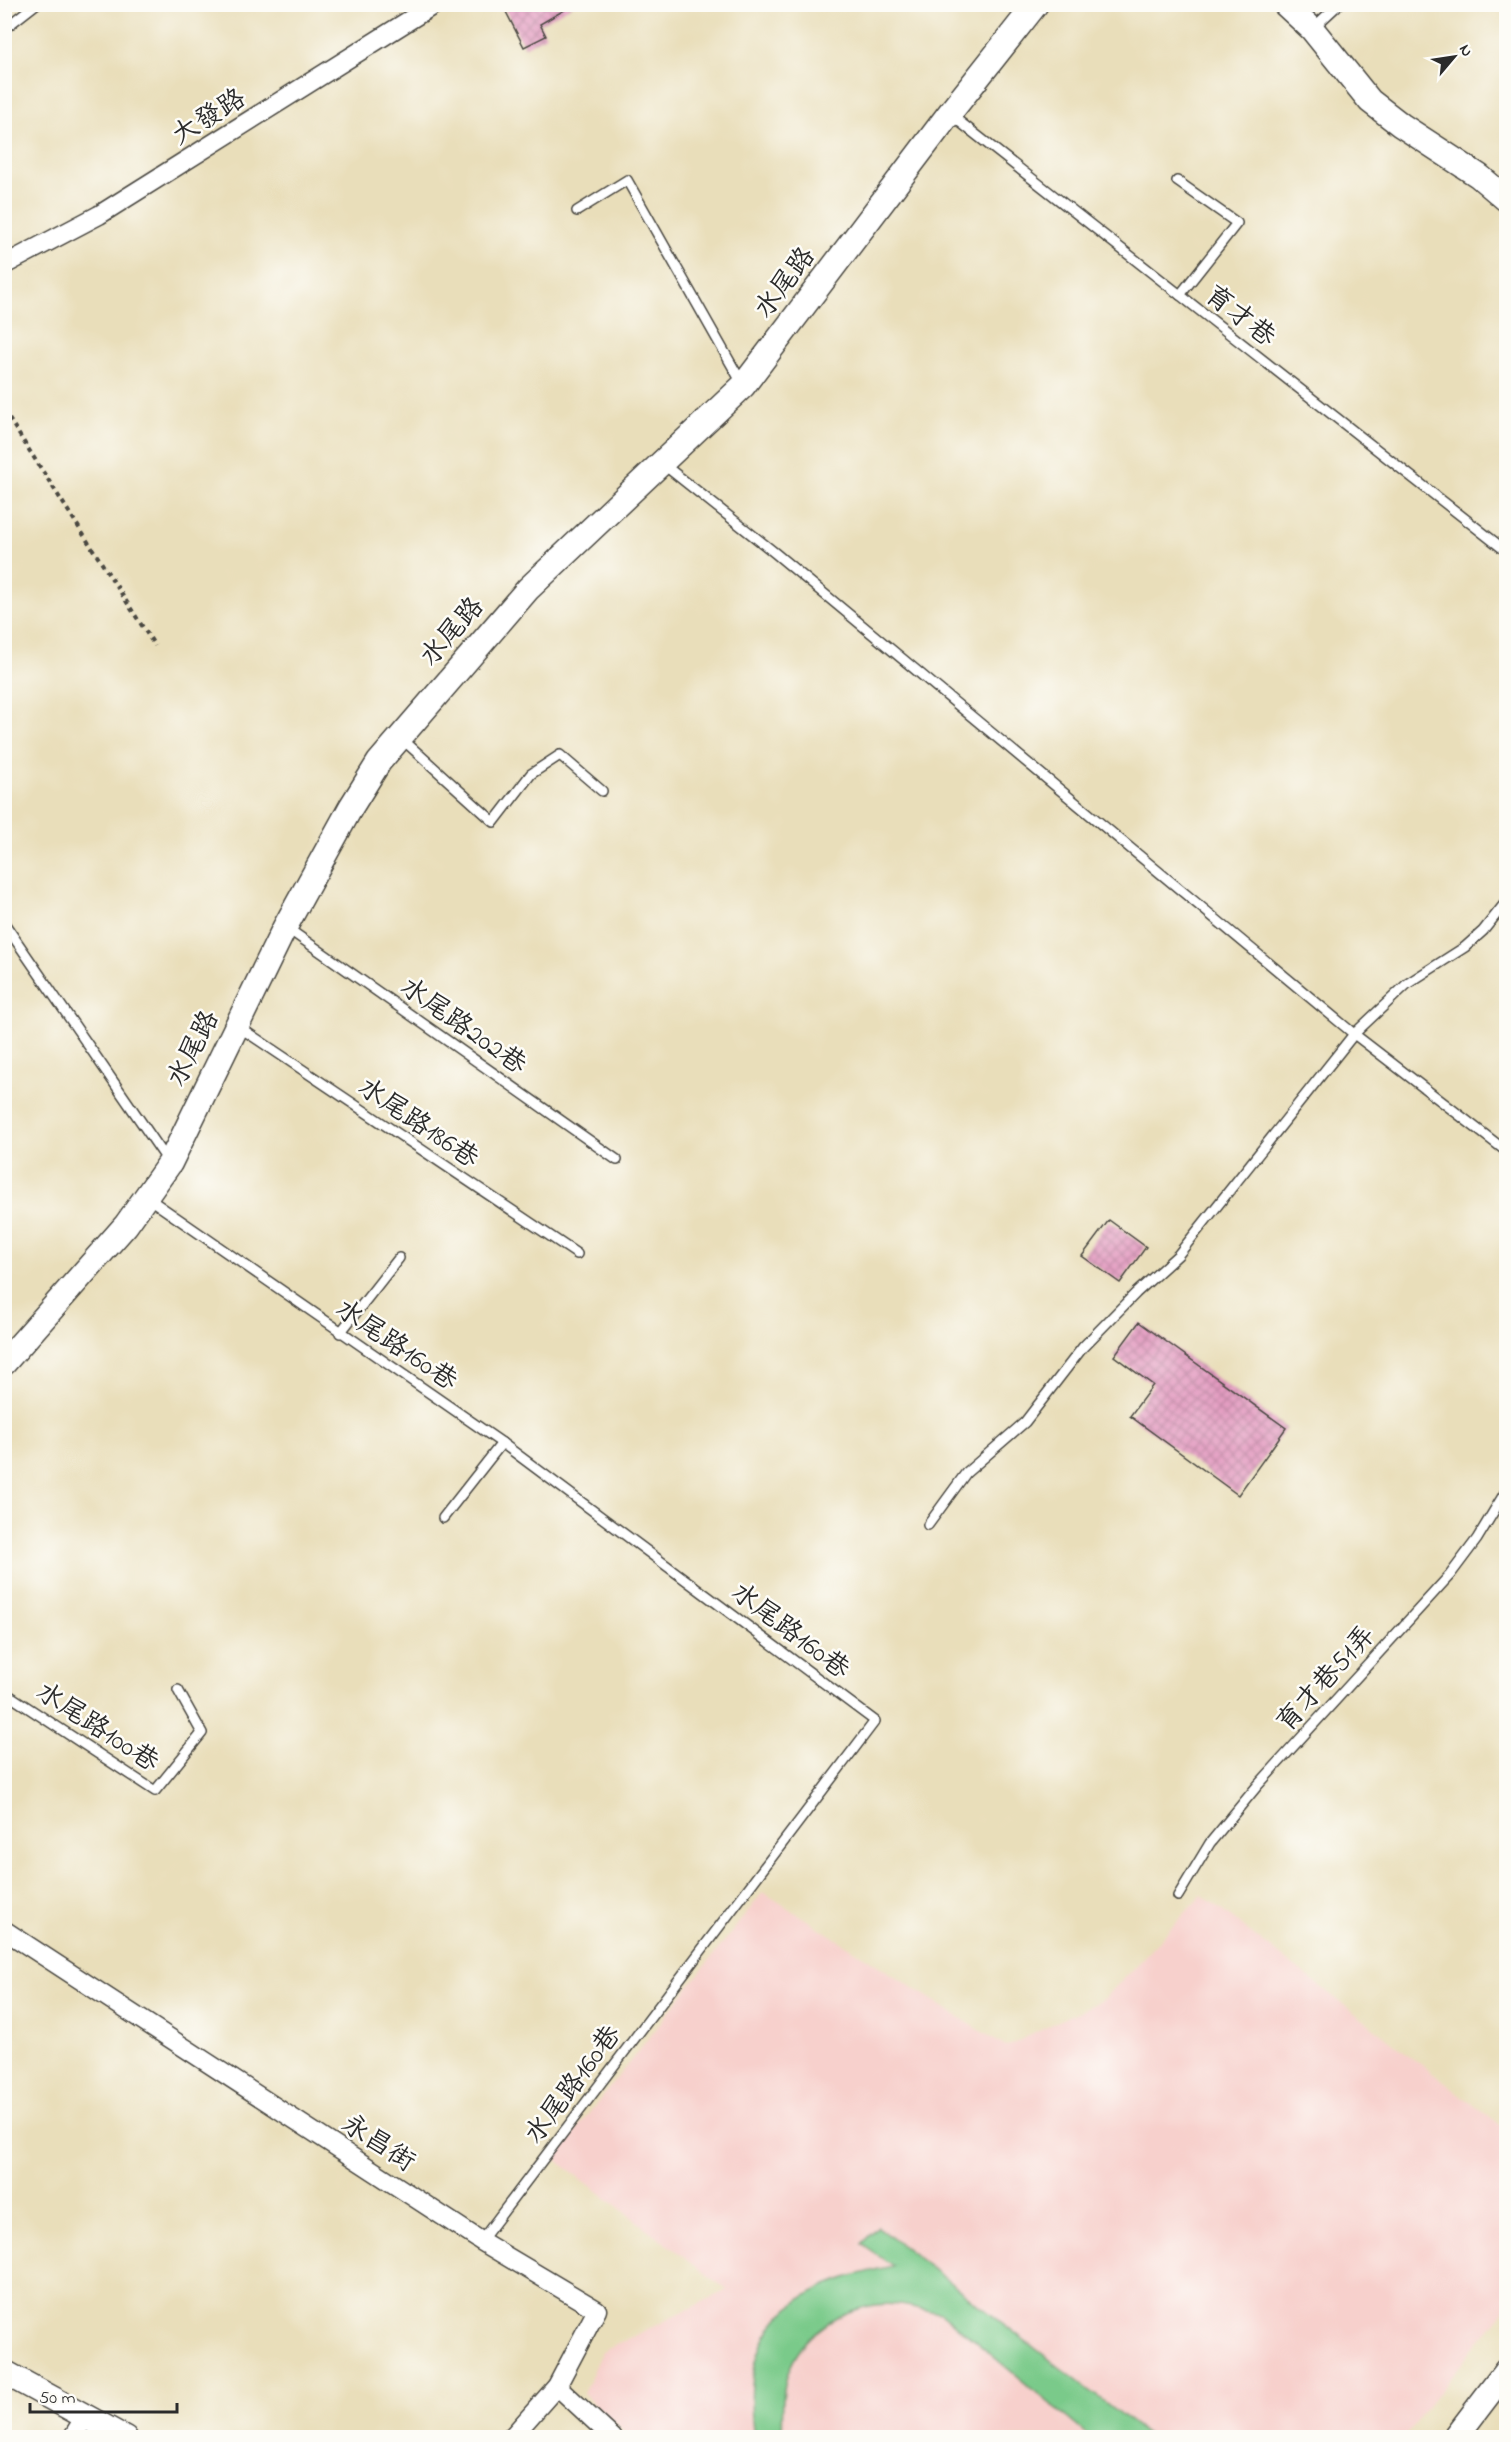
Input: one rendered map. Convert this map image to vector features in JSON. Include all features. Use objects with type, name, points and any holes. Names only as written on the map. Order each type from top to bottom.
[{"type":"street","name":"大發路","points":[[4,265],[99,215],[435,4]]},
{"type":"street","name":"水尾路","points":[[4,1363],[148,1198],[170,1163],[285,927],[351,807],[379,762],[528,589],[744,386],[949,114],[1036,4]]},
{"type":"street","points":[[1285,4],[1312,29],[1370,101],[1401,125],[1479,176],[1506,199]]},
{"type":"street","name":"永昌街","points":[[4,1930],[481,2241],[597,2310],[557,2386],[511,2438]]},
{"type":"street","points":[[1455,2438],[1506,2371]]},
{"type":"street","points":[[4,2372],[125,2438]]},
{"type":"street","points":[[557,2386],[613,2438]]},
{"type":"street","points":[[72,2438],[86,2415]]},
{"type":"lane","points":[[4,29],[36,4]]},
{"type":"lane","points":[[1312,29],[1339,4]]},
{"type":"lane","name":"育才巷","points":[[949,114],[1506,551]]},
{"type":"lane","points":[[577,211],[627,180],[744,386]]},
{"type":"lane","points":[[1177,181],[1237,223],[1180,295]]},
{"type":"lane","points":[[663,464],[775,552],[1354,1034],[1506,1151]]},
{"type":"lane","points":[[400,736],[494,822],[531,774],[560,755],[602,791]]},
{"type":"lane","points":[[928,1525],[966,1473],[1025,1422],[1083,1347],[1136,1293],[1179,1254],[1354,1034],[1407,984],[1465,947],[1483,932],[1506,902]]},
{"type":"lane","points":[[4,923],[170,1163]]},
{"type":"lane","name":"水尾路202巷","points":[[285,927],[617,1160]]},
{"type":"lane","name":"水尾路186巷","points":[[237,1026],[577,1254]]},
{"type":"lane","name":"水尾路160巷","points":[[148,1198],[502,1443],[875,1721],[481,2241]]},
{"type":"lane","points":[[340,1333],[399,1258]]},
{"type":"lane","points":[[443,1518],[502,1443]]},
{"type":"lane","name":"育才巷51弄","points":[[1178,1896],[1210,1843],[1237,1810],[1450,1575],[1477,1539],[1506,1491]]},
{"type":"lane","name":"水尾路100巷","points":[[4,1692],[155,1791],[202,1733],[178,1690]]},
{"type":"path","points":[[4,411],[155,646]]},
{"type":"shaded area","points":[[763,1892],[1006,2047],[1104,1999],[1202,1895],[1506,2130],[1506,2307],[1404,2437],[630,2437],[583,2394],[602,2352],[727,2290],[554,2158]]},
{"type":"green space","points":[[878,2227],[1150,2437],[1090,2437],[941,2313],[909,2306],[884,2304],[862,2308],[834,2319],[811,2337],[794,2360],[788,2373],[783,2396],[782,2437],[754,2437],[751,2399],[755,2366],[764,2339],[779,2317],[800,2300],[826,2286],[893,2266],[861,2244]]},
{"type":"building","points":[[502,4],[575,4],[540,24],[546,36],[524,47]]},
{"type":"building","points":[[1109,1220],[1146,1247],[1120,1283],[1082,1256]]},
{"type":"building","points":[[1139,1322],[1286,1428],[1238,1495],[1130,1416],[1153,1385],[1114,1356]]}]
